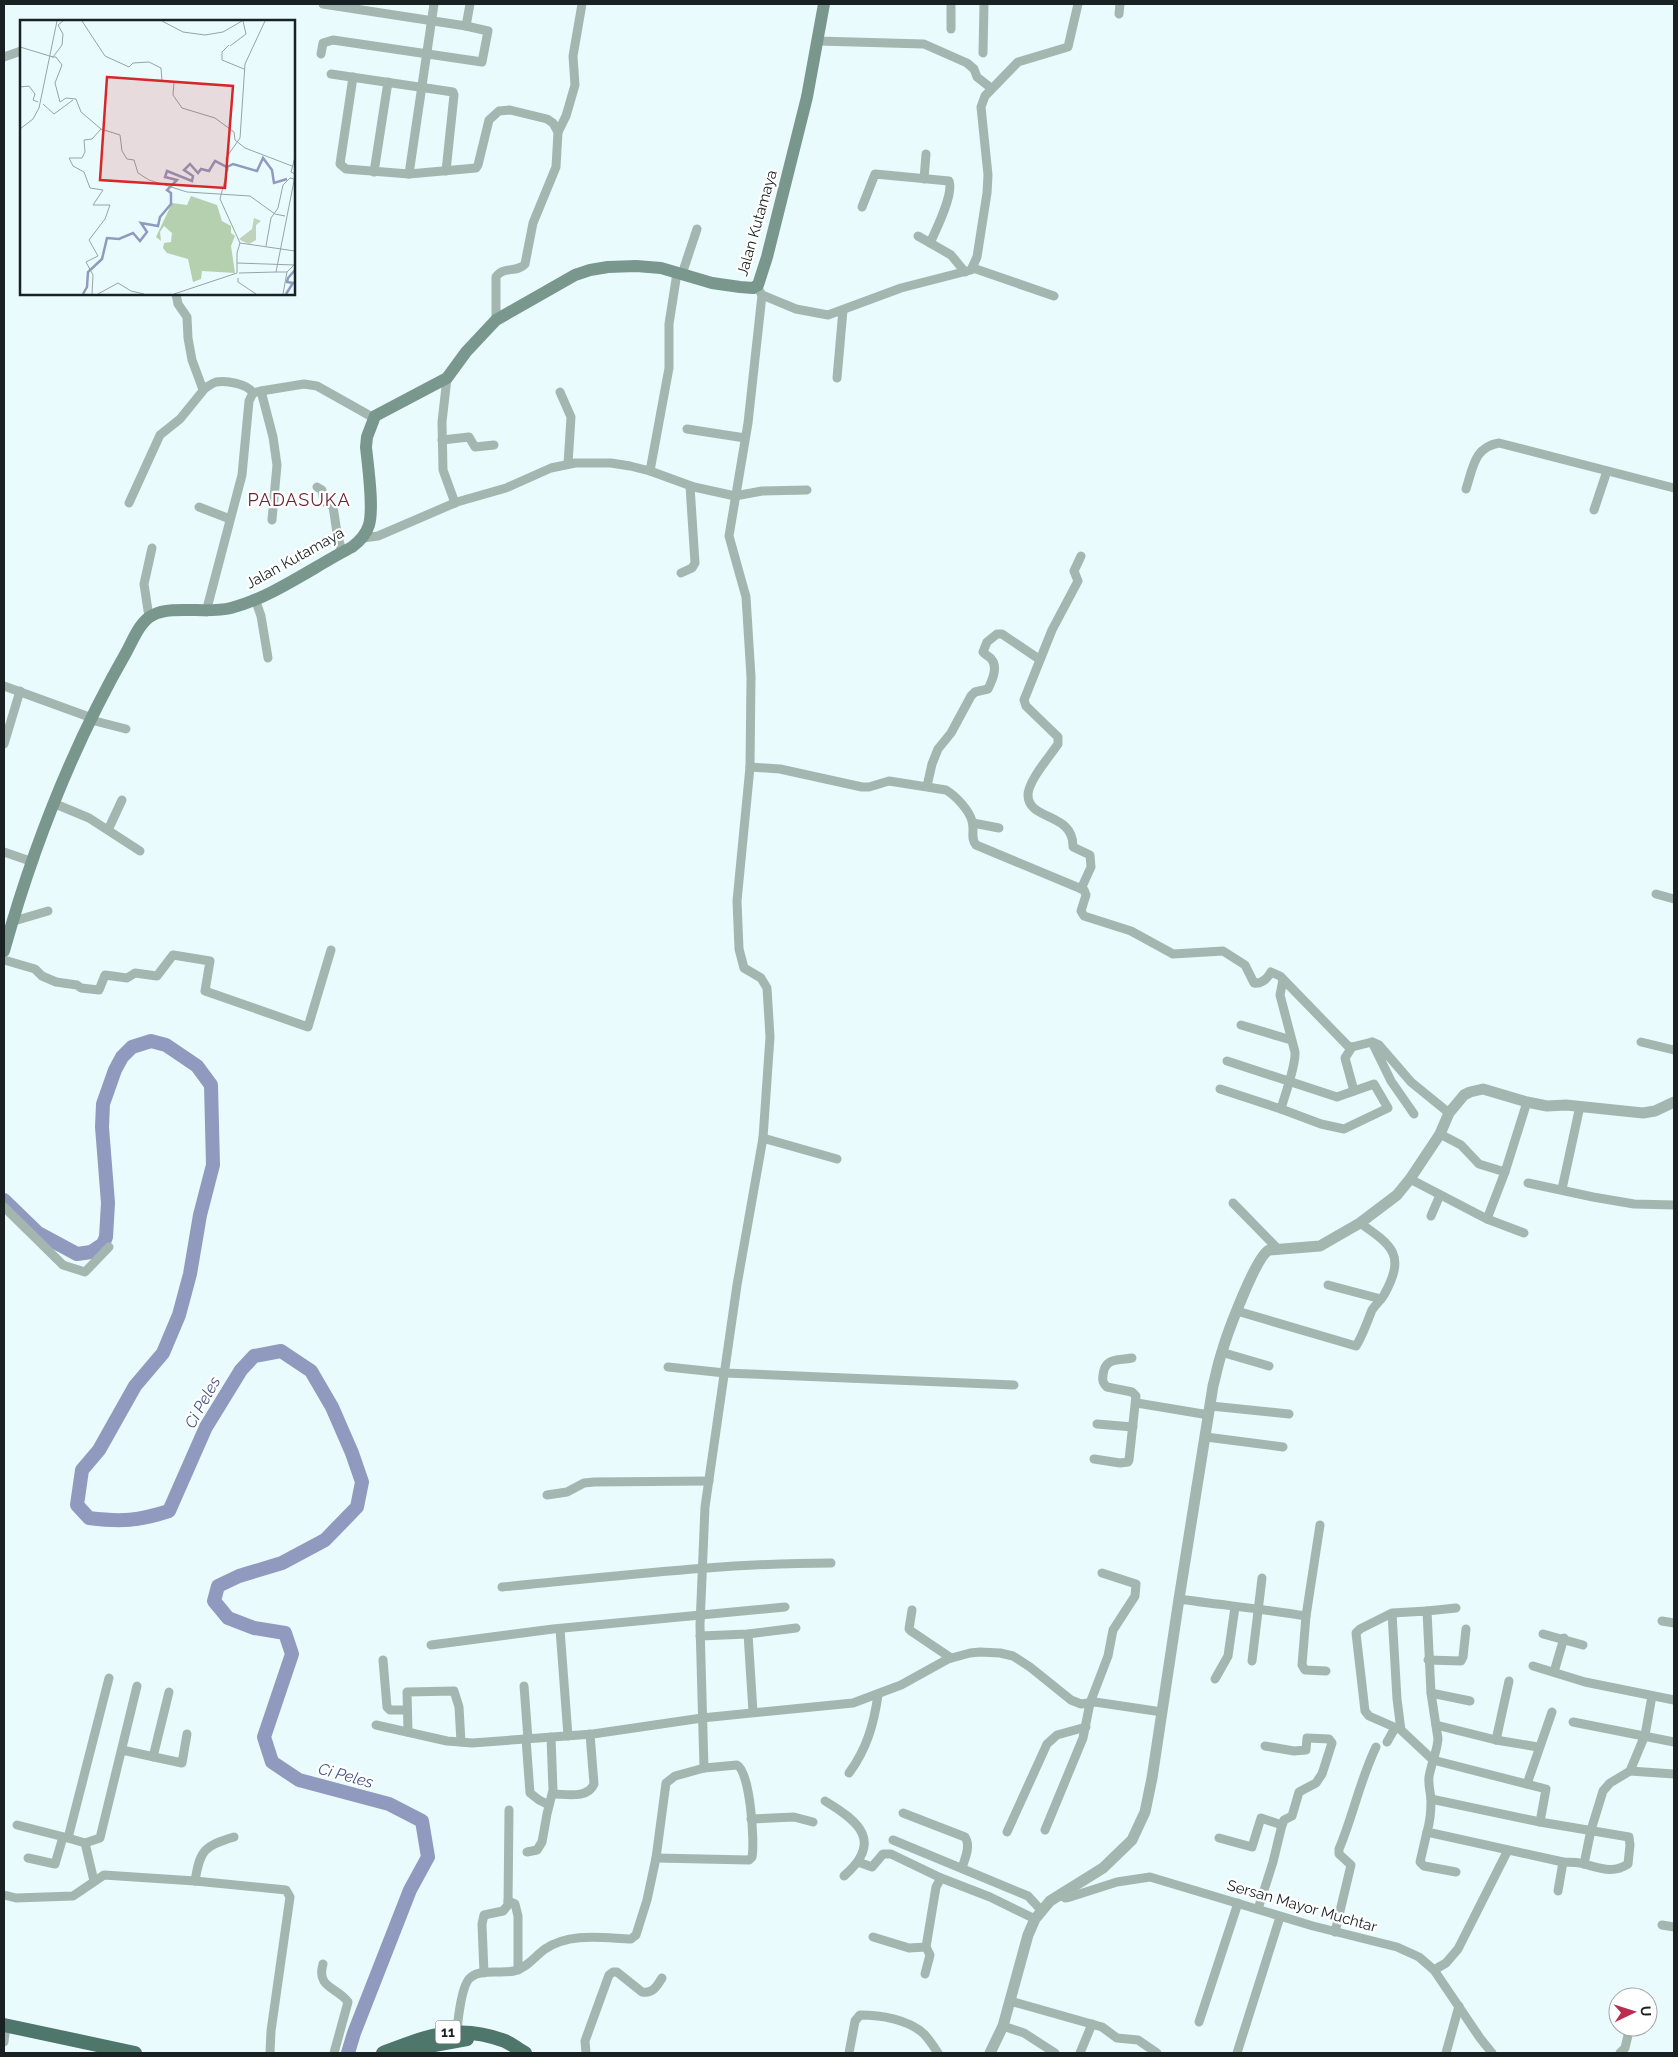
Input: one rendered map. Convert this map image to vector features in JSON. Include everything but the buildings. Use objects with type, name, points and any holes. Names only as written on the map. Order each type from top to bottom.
[{"type":"highway","points":[[5,2025],[135,2053]]},
{"type":"highway","name":"11","points":[[383,2053],[431,2035],[494,2038],[507,2042],[520,2050]]},
{"type":"highway","name":"11","points":[[412,2053],[457,2036]]},
{"type":"main road","name":"Jalan Kutamaya","points":[[149,617],[154,614],[170,611],[206,612],[229,609],[254,599],[342,552],[363,538],[370,524],[370,494],[366,447],[367,437],[374,418],[447,378],[466,352],[496,320],[575,275],[590,270],[629,266],[661,268],[712,283],[759,291],[807,97],[824,4]]},
{"type":"main road","points":[[4,951],[53,803],[108,683],[135,636],[149,617]]},
{"type":"street","points":[[322,54],[323,44],[333,40],[482,62],[488,31],[323,4]]},
{"type":"street","points":[[408,174],[434,4]]},
{"type":"street","points":[[466,26],[470,4]]},
{"type":"street","points":[[496,320],[496,276],[500,272],[520,268],[525,264],[532,223],[556,167],[558,132],[566,116],[575,84],[573,56],[582,4]]},
{"type":"street","points":[[950,4],[951,29]]},
{"type":"street","points":[[983,53],[984,4]]},
{"type":"street","points":[[969,270],[983,225],[987,193],[988,175],[981,108],[985,96],[1018,62],[1068,48],[1078,4]]},
{"type":"street","points":[[1119,14],[1120,4]]},
{"type":"street","points":[[818,41],[924,44],[967,63],[973,68],[977,77],[991,88]]},
{"type":"street","points":[[4,57],[20,51]]},
{"type":"street","points":[[331,74],[452,92],[454,94],[446,171]]},
{"type":"street","points":[[353,77],[340,164],[346,169],[408,174],[478,167],[489,120],[498,111],[510,110],[547,119],[553,123],[558,132]]},
{"type":"street","points":[[374,172],[388,82]]},
{"type":"street","points":[[924,179],[926,154]]},
{"type":"street","points":[[862,206],[874,174],[949,181],[951,185],[949,196],[930,243]]},
{"type":"street","points":[[650,471],[669,368],[669,324],[679,274],[697,229]]},
{"type":"street","points":[[918,236],[951,255],[969,270],[1054,296]]},
{"type":"street","points":[[704,1768],[700,1616],[704,1507],[737,1284],[762,1138],[770,1037],[767,988],[761,978],[744,968],[739,949],[737,901],[750,767],[751,677],[748,611],[744,587],[729,536],[746,438],[759,291],[796,309],[822,315],[833,314],[901,288],[969,270]]},
{"type":"street","points":[[176,295],[178,304],[187,317],[188,338],[198,379],[202,387],[206,388]]},
{"type":"street","points":[[837,378],[842,310]]},
{"type":"street","points":[[447,378],[442,440],[443,470],[455,502]]},
{"type":"street","points":[[129,503],[160,435],[180,419],[206,388],[216,382],[245,386],[257,392],[304,384],[317,386],[374,418]]},
{"type":"street","points":[[206,612],[242,475],[249,401],[257,392]]},
{"type":"street","points":[[257,392],[273,437],[276,465],[272,520]]},
{"type":"street","points":[[560,392],[570,417],[568,464]]},
{"type":"street","points":[[687,429],[746,438]]},
{"type":"street","points":[[442,440],[470,437],[475,447],[494,446]]},
{"type":"street","points":[[1466,489],[1477,455],[1485,447],[1499,443],[1674,488]]},
{"type":"street","points":[[363,538],[378,536],[455,502],[506,488],[550,468],[568,464],[611,463],[650,471],[690,486],[735,496],[762,491],[807,490]]},
{"type":"street","points":[[1594,510],[1607,471]]},
{"type":"street","points":[[317,486],[322,490],[324,502],[333,505],[342,552]]},
{"type":"street","points":[[681,573],[692,568],[695,563],[690,486]]},
{"type":"street","points":[[199,506],[230,519]]},
{"type":"street","points":[[149,617],[144,584],[152,548]]},
{"type":"street","points":[[1081,556],[1074,571],[1078,580],[1039,659],[1024,702],[1059,740],[1030,786],[1028,795],[1033,809],[1063,824],[1068,829],[1073,841],[1073,847],[1090,855],[1091,867],[1081,889]]},
{"type":"street","points":[[254,599],[261,616],[268,658]]},
{"type":"street","points":[[927,786],[938,749],[951,733],[971,696],[975,692],[988,689],[992,682],[995,668],[993,660],[983,652],[987,642],[999,633],[1039,659]]},
{"type":"street","points":[[4,686],[91,719],[126,729]]},
{"type":"street","points":[[4,744],[20,691]]},
{"type":"street","points":[[750,767],[780,768],[862,787],[870,787],[889,781],[946,790],[954,795],[973,823],[973,841],[976,845],[1081,889],[1085,893],[1081,911],[1084,916],[1130,931],[1173,954],[1223,951],[1245,965],[1254,983],[1267,979],[1271,972],[1283,980],[1348,1046],[1356,1047],[1372,1042],[1379,1045],[1411,1082],[1449,1113]]},
{"type":"street","points":[[108,830],[122,800]]},
{"type":"street","points":[[53,803],[89,818],[140,851]]},
{"type":"street","points":[[973,823],[999,828]]},
{"type":"street","points":[[4,852],[33,862]]},
{"type":"street","points":[[1656,894],[1674,899]]},
{"type":"street","points":[[14,921],[48,911]]},
{"type":"street","points":[[4,960],[34,969],[42,976],[56,982],[99,990],[105,975],[127,978],[135,973],[157,976],[173,955],[210,961],[205,991],[308,1026],[331,950]]},
{"type":"street","points":[[1281,1109],[1288,1081],[1296,1062],[1280,995],[1283,980]]},
{"type":"street","points":[[1241,1025],[1291,1040]]},
{"type":"street","points":[[1372,1042],[1391,1081],[1414,1114]]},
{"type":"street","points":[[1641,1042],[1674,1050]]},
{"type":"street","points":[[1354,1091],[1345,1058],[1356,1047]]},
{"type":"street","points":[[1220,1089],[1322,1124],[1344,1129],[1388,1108],[1374,1084],[1337,1097],[1227,1061]]},
{"type":"street","points":[[990,2053],[1003,2026],[1028,1935],[1038,1914],[1050,1901],[1103,1868],[1132,1840],[1145,1812],[1221,1352],[1252,1276],[1264,1253],[1269,1250],[1320,1246],[1360,1223],[1397,1195],[1440,1134],[1449,1113],[1464,1095],[1483,1089],[1547,1106],[1580,1106],[1643,1113],[1655,1112],[1674,1102]]},
{"type":"street","points":[[1487,1219],[1506,1172],[1527,1102]]},
{"type":"street","points":[[1562,1189],[1580,1106]]},
{"type":"street","points":[[1440,1134],[1461,1145],[1479,1164],[1506,1172]]},
{"type":"street","points":[[762,1138],[837,1160]]},
{"type":"street","points":[[1410,1179],[1487,1219],[1524,1233]]},
{"type":"street","points":[[1528,1183],[1634,1204],[1674,1205]]},
{"type":"street","points":[[1431,1216],[1440,1195]]},
{"type":"street","points":[[1233,1203],[1278,1249]]},
{"type":"street","points":[[4,1207],[63,1265],[85,1272],[109,1247]]},
{"type":"street","points":[[1237,1311],[1331,1337],[1356,1346],[1373,1310],[1393,1275],[1396,1261],[1388,1245],[1360,1223]]},
{"type":"street","points":[[1328,1285],[1381,1299]]},
{"type":"street","points":[[1221,1352],[1269,1366]]},
{"type":"street","points":[[1094,1459],[1120,1463],[1128,1462],[1137,1403],[1134,1393],[1111,1389],[1102,1380],[1104,1366],[1107,1362],[1132,1358]]},
{"type":"street","points":[[668,1366],[725,1373],[1014,1386]]},
{"type":"street","points":[[1137,1403],[1210,1411],[1289,1414]]},
{"type":"street","points":[[1097,1424],[1133,1427]]},
{"type":"street","points":[[1206,1437],[1283,1447]]},
{"type":"street","points":[[547,1495],[567,1492],[584,1483],[594,1482],[709,1481]]},
{"type":"street","points":[[1320,1525],[1306,1616],[1302,1665],[1305,1670],[1326,1671]]},
{"type":"street","points":[[502,1587],[702,1567],[775,1563],[831,1563]]},
{"type":"street","points":[[1045,1830],[1071,1770],[1086,1727],[1090,1703],[1108,1656],[1113,1630],[1135,1596],[1137,1589],[1136,1584],[1102,1573]]},
{"type":"street","points":[[1252,1661],[1262,1578]]},
{"type":"street","points":[[1179,1599],[1235,1607],[1259,1608],[1306,1616]]},
{"type":"street","points":[[431,1645],[560,1628],[785,1607]]},
{"type":"street","points":[[1215,1679],[1228,1656],[1235,1607]]},
{"type":"street","points":[[1456,1608],[1392,1613],[1360,1629],[1356,1636],[1364,1712],[1433,1760],[1546,1790],[1540,1822]]},
{"type":"street","points":[[912,1610],[910,1631],[951,1658]]},
{"type":"street","points":[[1427,1611],[1428,1660],[1438,1742],[1428,1786],[1431,1799],[1428,1832],[1420,1862],[1424,1866],[1456,1872]]},
{"type":"street","points":[[1392,1613],[1397,1699],[1394,1734]]},
{"type":"street","points":[[1662,1621],[1674,1623]]},
{"type":"street","points":[[560,1628],[568,1736]]},
{"type":"street","points":[[700,1636],[748,1634],[796,1628]]},
{"type":"street","points":[[1428,1660],[1461,1661],[1463,1658],[1466,1629]]},
{"type":"street","points":[[748,1634],[753,1712]]},
{"type":"street","points":[[1543,1634],[1564,1638],[1583,1645]]},
{"type":"street","points":[[1554,1672],[1564,1638]]},
{"type":"street","points":[[376,1725],[472,1743],[590,1734],[753,1712],[853,1704],[901,1685],[931,1667],[951,1658],[980,1652],[1013,1656],[1030,1667],[1071,1700],[1082,1704],[1090,1703],[1162,1712]]},
{"type":"street","points":[[382,1660],[387,1707],[390,1710],[407,1710]]},
{"type":"street","points":[[1533,1666],[1585,1682],[1674,1700]]},
{"type":"street","points":[[28,1858],[55,1864],[66,1838],[109,1678]]},
{"type":"street","points":[[1496,1740],[1509,1681]]},
{"type":"street","points":[[17,1825],[85,1843],[100,1838],[137,1686]]},
{"type":"street","points":[[524,1686],[530,1793],[549,1805]]},
{"type":"street","points":[[408,1732],[406,1697],[408,1691],[456,1692],[461,1742]]},
{"type":"street","points":[[153,1757],[169,1692]]},
{"type":"street","points":[[1431,1693],[1470,1701]]},
{"type":"street","points":[[849,1772],[858,1760],[870,1735],[878,1695]]},
{"type":"street","points":[[1584,1864],[1591,1830],[1606,1787],[1630,1771],[1645,1735],[1652,1696]]},
{"type":"street","points":[[1527,1784],[1538,1747],[1552,1712]]},
{"type":"street","points":[[1573,1722],[1674,1742]]},
{"type":"street","points":[[1436,1725],[1496,1740],[1538,1747]]},
{"type":"street","points":[[1007,1832],[1046,1744],[1057,1735],[1086,1727]]},
{"type":"street","points":[[122,1750],[182,1763],[187,1734]]},
{"type":"street","points":[[553,1794],[575,1795],[586,1793],[592,1788],[594,1784],[590,1734]]},
{"type":"street","points":[[527,1852],[537,1850],[542,1842],[553,1794],[551,1737]]},
{"type":"street","points":[[1258,1908],[1284,1820],[1292,1816],[1299,1792],[1316,1782],[1322,1774],[1332,1743],[1329,1739],[1307,1738],[1306,1750],[1294,1751],[1265,1746]]},
{"type":"street","points":[[1335,1932],[1351,1865],[1339,1854],[1339,1849],[1367,1766],[1376,1747]]},
{"type":"street","points":[[457,2036],[465,1985],[470,1978],[484,1972],[518,1970],[547,1948],[572,1938],[633,1938],[647,1900],[656,1858],[668,1779],[683,1772],[704,1768],[740,1766],[745,1778],[751,1818],[752,1858],[749,1860],[656,1858]]},
{"type":"street","points":[[1630,1771],[1674,1774]]},
{"type":"street","points":[[1428,1832],[1563,1862],[1584,1864],[1604,1870],[1625,1866],[1629,1860],[1629,1837],[1540,1822],[1431,1799]]},
{"type":"street","points":[[825,1802],[848,1815],[859,1825],[862,1834],[864,1847],[858,1862],[844,1876]]},
{"type":"street","points":[[484,1972],[482,1919],[488,1913],[506,1909],[508,1901],[509,1810]]},
{"type":"street","points":[[903,1813],[967,1838],[968,1848],[962,1868]]},
{"type":"street","points":[[751,1818],[794,1817],[813,1822]]},
{"type":"street","points":[[1219,1838],[1252,1847],[1261,1818],[1282,1825]]},
{"type":"street","points":[[195,1881],[198,1860],[207,1848],[217,1842],[234,1837]]},
{"type":"street","points":[[892,1840],[1028,1896],[1038,1914]]},
{"type":"street","points":[[85,1843],[94,1881]]},
{"type":"street","points":[[1434,1970],[1453,1958],[1458,1950],[1508,1850]]},
{"type":"street","points":[[858,1862],[872,1867],[883,1854],[891,1854],[941,1878],[1038,1914]]},
{"type":"street","points":[[1558,1891],[1563,1862]]},
{"type":"street","points":[[4,1895],[16,1898],[73,1896],[104,1875],[286,1890],[290,1894],[271,2031],[270,2053]]},
{"type":"street","name":"Sersan Mayor Muchtar","points":[[1060,1895],[1065,1898],[1117,1882],[1150,1877],[1258,1908],[1280,1917],[1397,1946],[1419,1957],[1434,1970],[1492,2053]]},
{"type":"street","points":[[925,1974],[930,1955],[926,1947],[936,1887],[941,1878]]},
{"type":"street","points":[[508,1901],[515,1904],[518,1916],[518,1970]]},
{"type":"street","points":[[1199,2022],[1238,1903]]},
{"type":"street","points":[[1237,2053],[1280,1917]]},
{"type":"street","points":[[1662,1925],[1674,1926]]},
{"type":"street","points":[[873,1937],[909,1948],[926,1947]]},
{"type":"street","points":[[323,1964],[320,1974],[325,1983],[348,2002],[334,2053]]},
{"type":"street","points":[[586,2053],[584,2049],[585,2041],[609,1975],[617,1972],[642,1992],[655,1989],[662,1978]]},
{"type":"street","points":[[1010,2001],[1102,2027],[1117,2038],[1138,2040],[1157,2053]]},
{"type":"street","points":[[1446,2053],[1459,2006]]},
{"type":"street","points":[[849,2053],[855,2021],[860,2015],[889,2018],[906,2024],[923,2033],[938,2053]]},
{"type":"street","points":[[1080,2053],[1092,2024]]},
{"type":"street","points":[[4,2042],[5,2025]]},
{"type":"street","points":[[1003,2026],[1024,2034],[1055,2053]]},
{"type":"street","points":[[1620,2053],[1626,2048],[1628,2037]]},
{"type":"waterway","name":"Ci Peles","points":[[4,1200],[38,1233],[77,1254],[91,1252],[103,1244],[106,1237],[108,1203],[102,1127],[103,1104],[115,1070],[122,1057],[132,1047],[151,1041],[166,1045],[197,1066],[211,1085],[213,1165],[200,1215],[190,1274],[179,1315],[163,1353],[135,1386],[99,1450],[82,1470],[77,1505],[89,1518],[111,1520],[139,1519],[169,1511],[206,1427],[241,1370],[254,1356],[281,1351],[311,1371],[332,1407],[362,1482],[357,1507],[325,1540],[282,1563],[239,1576],[218,1586],[214,1601],[228,1618],[254,1628],[285,1633],[292,1654],[264,1737],[272,1762],[299,1780],[389,1804],[422,1821],[428,1857],[410,1890],[354,2033],[348,2053]]},
{"type":"district","name":"PADASUKA","points":[[299,500]]}]
